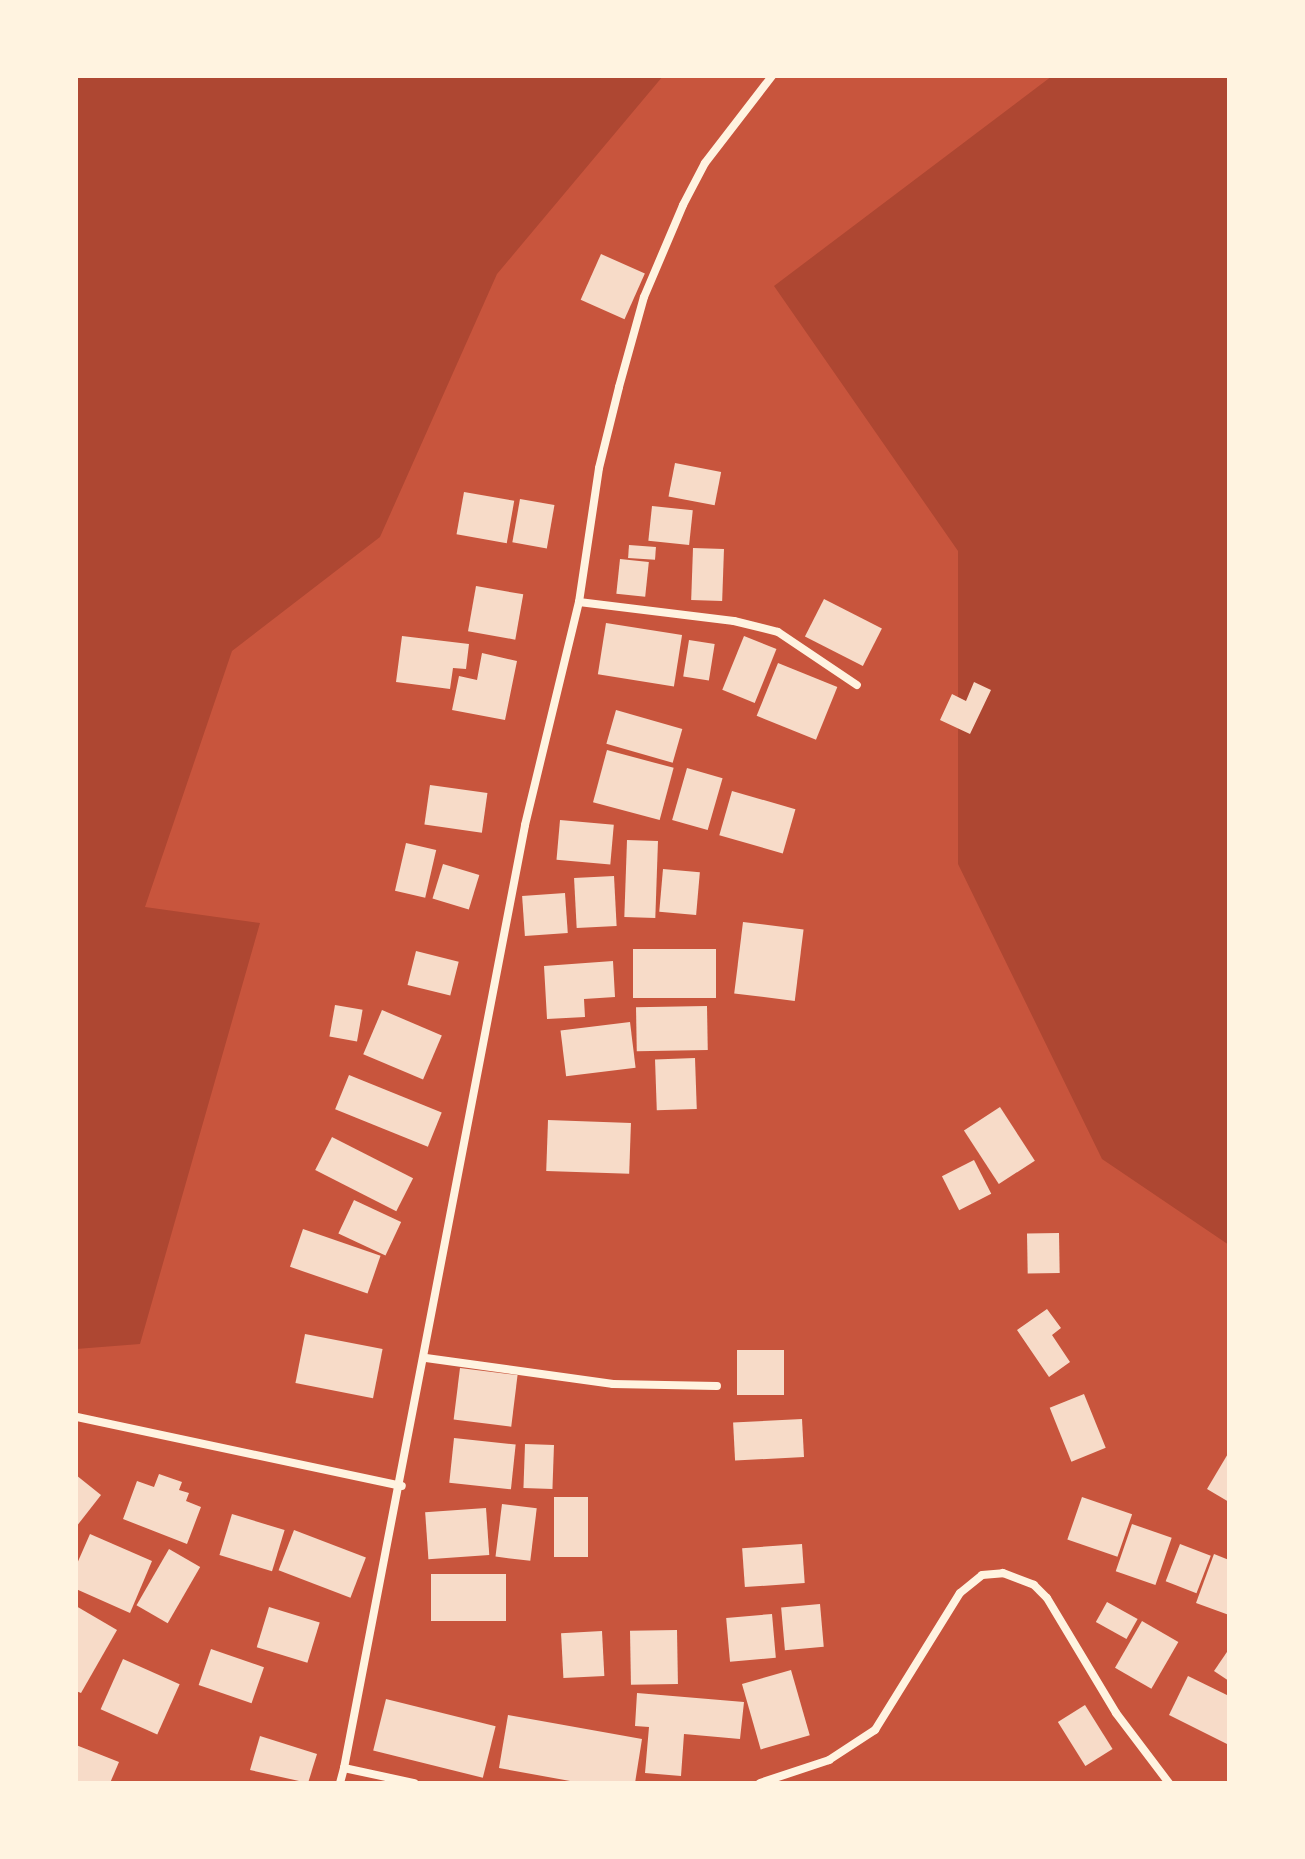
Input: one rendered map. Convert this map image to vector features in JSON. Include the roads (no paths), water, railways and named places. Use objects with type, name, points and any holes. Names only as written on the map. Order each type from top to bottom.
[{"type":"street","points":[[340,1783],[402,1486],[525,825],[579,602],[599,468],[644,297],[705,163],[772,76]]},
{"type":"street","points":[[579,602],[778,632],[857,685]]},
{"type":"street","points":[[426,1358],[613,1384],[717,1386]]},
{"type":"street","points":[[77,1417],[402,1486]]},
{"type":"street","points":[[760,1783],[829,1760],[875,1730],[960,1593],[982,1575],[1003,1573],[1034,1585],[1047,1598],[1116,1713],[1169,1783]]},
{"type":"street","points":[[344,1768],[414,1783]]}]
